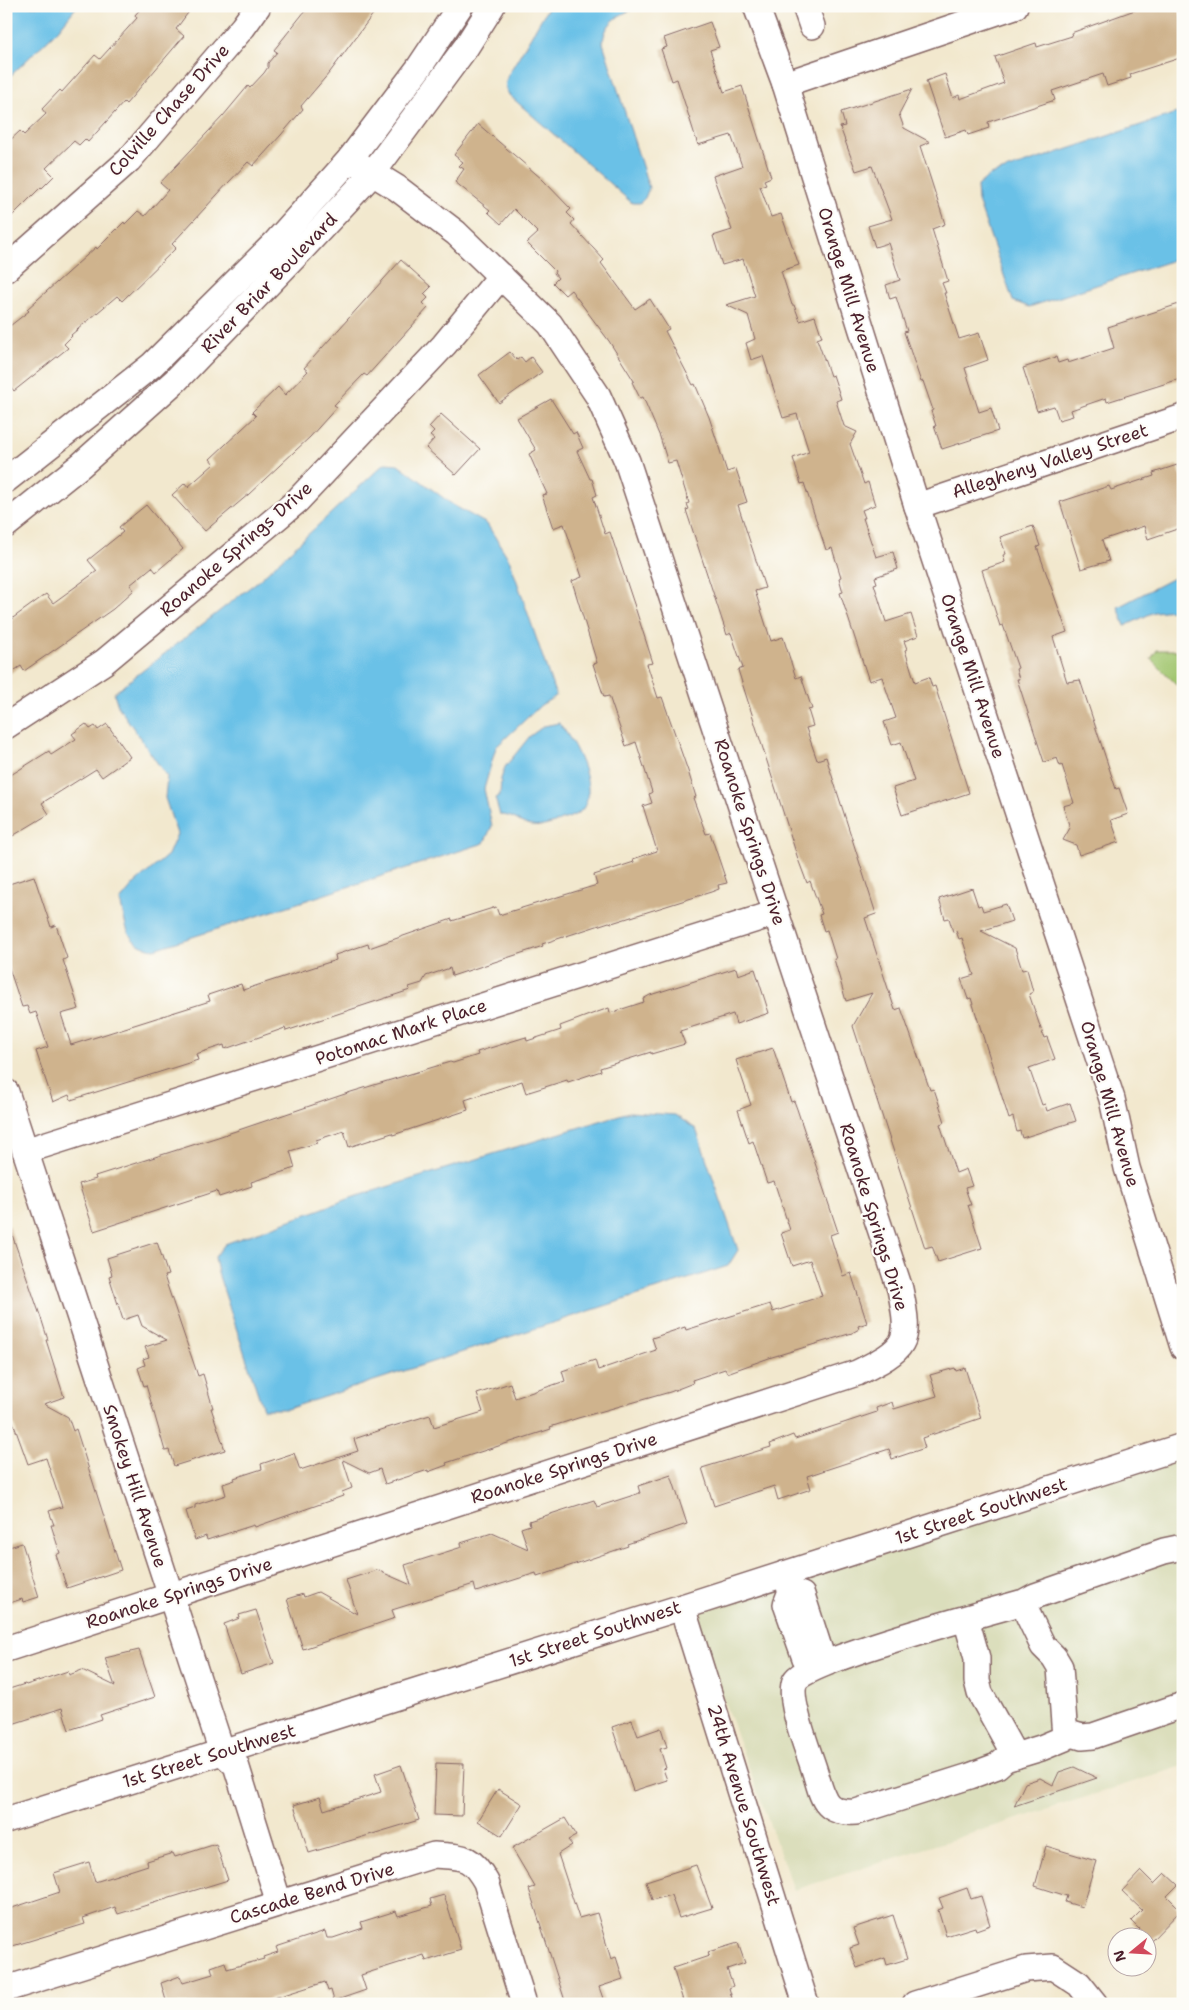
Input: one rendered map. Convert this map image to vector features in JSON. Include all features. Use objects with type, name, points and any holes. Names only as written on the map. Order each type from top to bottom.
[{"type":"street","name":"Colville Chase Drive","points":[[6,269],[129,160],[243,27],[258,6]]},
{"type":"street","name":"River Briar Boulevard","points":[[6,480],[152,365],[275,243],[350,158],[418,69],[460,6]]},
{"type":"street","name":"River Briar Boulevard","points":[[6,525],[81,465],[176,380],[372,174],[466,47],[492,6]]},
{"type":"street","name":"Orange Mill Avenue","points":[[756,6],[785,84],[917,506],[1112,1099],[1127,1168],[1183,1347]]},
{"type":"street","points":[[785,84],[1015,6]]},
{"type":"street","name":"Roanoke Springs Drive","points":[[6,1649],[858,1373],[888,1358],[903,1343],[906,1319],[900,1290],[627,461],[598,396],[550,324],[501,276],[456,233],[397,188],[372,174],[350,158]]},
{"type":"street","name":"Roanoke Springs Drive","points":[[6,726],[104,662],[297,501],[444,345],[501,276]]},
{"type":"street","name":"Allegheny Valley Street","points":[[917,506],[1183,417]]},
{"type":"street","name":"Potomac Mark Place","points":[[25,1151],[776,913]]},
{"type":"street","name":"Smokey Hill Avenue","points":[[6,1092],[222,1752],[236,1765],[279,1903]]},
{"type":"street","name":"1st Street Southwest","points":[[6,1820],[682,1607],[788,1583],[1183,1446]]},
{"type":"street","points":[[1024,1602],[1043,1646],[1054,1657],[1060,1667],[1065,1738],[1041,1748],[1005,1759],[997,1766],[970,1776],[856,1812],[841,1813],[828,1806],[796,1713],[793,1687],[796,1678],[815,1667],[900,1638],[1024,1602],[1044,1592],[1164,1551],[1183,1547]]},
{"type":"street","points":[[788,1583],[786,1604],[805,1658],[815,1667]]},
{"type":"street","name":"24th Avenue Southwest","points":[[682,1607],[806,2004]]},
{"type":"street","points":[[966,1619],[977,1658],[977,1681],[980,1694],[1015,1756]]},
{"type":"street","points":[[1065,1732],[1082,1737],[1093,1736],[1183,1705]]},
{"type":"street","name":"Cascade Bend Drive","points":[[6,1989],[434,1855],[462,1857],[477,1865],[486,1882],[524,2004]]},
{"type":"street","points":[[915,2004],[1026,1969],[1053,1967],[1079,1984],[1095,2004]]},
{"type":"shaded area","points":[[1183,1456],[1183,1766],[794,1890],[718,1685],[695,1613]]},
{"type":"green space","points":[[1157,650],[1183,650],[1183,691],[1151,659]]},
{"type":"water","points":[[6,6],[77,6],[58,30],[6,80]]},
{"type":"water","points":[[549,6],[642,6],[616,18],[607,29],[603,43],[649,188],[645,198],[640,203],[632,203],[509,95],[506,90],[508,75]]},
{"type":"water","points":[[1183,111],[1183,257],[1029,307],[1013,301],[978,201],[977,186],[990,175]]},
{"type":"water","points":[[385,463],[398,464],[453,505],[487,524],[510,561],[556,696],[541,705],[496,747],[484,789],[492,826],[484,843],[155,949],[138,944],[126,926],[120,901],[134,884],[168,855],[177,834],[165,798],[167,777],[118,706],[114,693],[258,581]]},
{"type":"water","points":[[1183,573],[1183,609],[1154,612],[1125,626],[1118,607]]},
{"type":"water","points":[[559,723],[577,751],[586,775],[588,798],[584,807],[580,812],[571,817],[539,826],[528,825],[510,816],[500,815],[495,798],[500,795],[501,779],[505,767],[530,736],[544,726]]},
{"type":"water","points":[[629,1112],[675,1115],[696,1129],[738,1250],[728,1266],[287,1409],[263,1409],[218,1273],[215,1257],[225,1244],[351,1198]]},
{"type":"building","points":[[143,6],[193,6],[176,29],[184,36],[126,104],[124,102],[88,142],[85,139],[79,145],[74,141],[46,168],[54,176],[6,222],[6,144],[20,131],[24,135],[46,114],[42,109],[60,90],[62,92],[95,55],[100,59],[137,18],[135,15]]},
{"type":"building","points":[[309,6],[379,6],[330,72],[301,106],[303,109],[253,166],[248,162],[172,244],[176,248],[122,301],[117,296],[71,335],[64,344],[68,348],[14,391],[6,381],[6,329],[29,311],[27,309],[96,247],[97,249],[124,222],[125,224],[138,211],[145,216],[168,190],[160,183],[223,116],[248,86],[250,88],[264,73],[268,63],[277,52],[274,50]]},
{"type":"building","points":[[1146,6],[1178,6],[1183,22],[1183,57],[1130,74],[1131,78],[1107,86],[1103,74],[1052,91],[1055,100],[988,122],[989,128],[968,135],[966,130],[945,137],[926,81],[945,74],[953,98],[959,95],[960,99],[1004,83],[995,57],[1036,43],[1037,47],[1072,36],[1071,33]]},
{"type":"building","points":[[710,22],[719,47],[710,50],[724,92],[742,86],[771,177],[764,180],[766,184],[760,186],[771,217],[781,214],[799,265],[781,271],[792,305],[794,305],[800,321],[815,316],[822,337],[817,339],[830,376],[833,375],[841,399],[836,401],[844,426],[857,432],[850,444],[864,484],[868,482],[875,505],[862,510],[876,557],[893,552],[898,569],[875,577],[877,583],[874,584],[886,622],[911,614],[918,636],[904,641],[915,682],[929,677],[932,687],[935,686],[969,793],[902,815],[893,788],[914,781],[901,742],[892,745],[884,722],[896,718],[882,677],[869,681],[840,593],[843,592],[839,578],[841,577],[832,548],[826,550],[804,483],[801,484],[793,458],[809,452],[797,414],[783,418],[763,356],[751,360],[746,343],[755,339],[748,315],[726,305],[755,296],[743,259],[722,265],[713,236],[732,230],[713,176],[742,166],[731,135],[698,145],[677,79],[672,81],[661,49],[667,47],[664,38]]},
{"type":"building","points":[[912,89],[899,114],[904,128],[930,142],[920,146],[945,224],[932,229],[948,281],[942,283],[946,293],[944,293],[959,339],[979,333],[988,360],[965,368],[979,412],[991,408],[998,431],[942,449],[934,426],[936,426],[931,411],[933,410],[904,332],[907,331],[896,297],[890,299],[886,285],[900,280],[888,243],[875,247],[868,226],[892,219],[872,166],[856,171],[840,127],[845,126],[841,112]]},
{"type":"building","points":[[478,124],[542,179],[571,209],[567,213],[574,220],[571,224],[604,260],[601,263],[635,309],[650,299],[669,329],[665,331],[693,385],[695,384],[709,417],[727,472],[736,469],[747,502],[738,505],[765,588],[755,591],[771,641],[783,637],[796,678],[801,676],[812,709],[808,710],[813,726],[806,728],[817,760],[826,757],[876,914],[865,918],[895,1010],[901,1008],[930,1090],[934,1089],[945,1122],[940,1124],[956,1173],[966,1169],[972,1186],[965,1188],[971,1205],[968,1205],[982,1248],[938,1262],[932,1246],[925,1248],[853,1026],[872,993],[846,1001],[827,930],[824,931],[819,915],[822,914],[810,881],[807,883],[798,859],[738,670],[743,668],[731,633],[727,635],[686,510],[689,509],[687,504],[689,503],[676,461],[668,463],[660,437],[643,397],[640,398],[632,382],[634,381],[609,341],[571,290],[565,295],[553,283],[558,278],[554,273],[555,271],[527,243],[538,233],[514,209],[501,224],[488,212],[490,210],[455,182],[464,169],[459,166],[463,162],[454,155]]},
{"type":"building","points":[[401,260],[431,287],[424,294],[428,298],[423,303],[428,308],[367,376],[364,374],[334,405],[337,407],[310,437],[249,494],[205,531],[172,495],[185,483],[188,487],[214,464],[210,459],[256,416],[252,412],[278,387],[285,395],[308,371],[304,368]]},
{"type":"building","points":[[1179,304],[1183,314],[1183,378],[1107,402],[1106,398],[1071,410],[1073,416],[1059,420],[1054,406],[1037,411],[1023,368],[1056,357],[1058,363],[1067,360],[1068,363],[1114,348],[1108,327]]},
{"type":"building","points":[[510,352],[517,360],[521,357],[525,362],[531,357],[542,372],[499,403],[479,375]]},
{"type":"building","points":[[551,399],[573,434],[576,432],[583,448],[577,451],[590,479],[592,479],[597,495],[593,497],[605,534],[610,532],[634,604],[653,663],[647,664],[658,698],[662,697],[696,797],[693,798],[706,834],[710,833],[727,883],[718,885],[719,889],[711,892],[612,923],[609,922],[452,976],[450,968],[426,976],[422,983],[409,987],[410,990],[286,1031],[285,1028],[225,1049],[224,1045],[196,1054],[198,1060],[71,1100],[69,1095],[53,1102],[36,1051],[48,1047],[36,1012],[30,1014],[27,1006],[22,1007],[6,959],[6,885],[34,876],[51,927],[56,925],[67,958],[63,960],[79,1009],[61,1014],[71,1045],[210,1001],[208,995],[241,984],[243,990],[336,960],[335,955],[368,944],[369,948],[452,919],[452,921],[496,907],[499,915],[597,885],[594,875],[634,862],[633,859],[657,851],[643,806],[652,803],[649,794],[652,792],[636,742],[626,746],[609,696],[604,697],[593,664],[597,663],[572,581],[582,577],[564,524],[553,528],[542,495],[547,494],[529,454],[536,450],[517,418]]},
{"type":"building","points":[[441,414],[480,449],[456,475],[426,448],[434,439],[430,436],[434,432],[429,427]]},
{"type":"building","points":[[1177,465],[1183,483],[1183,527],[1148,539],[1144,526],[1102,540],[1109,561],[1081,569],[1060,502],[1109,486],[1111,490],[1154,476],[1153,473]]},
{"type":"building","points":[[146,505],[183,549],[156,572],[152,567],[130,585],[134,590],[113,609],[24,671],[21,666],[6,676],[6,623],[46,594],[53,603],[97,571],[88,560],[123,532],[119,527]]},
{"type":"building","points":[[1033,526],[1040,546],[1037,547],[1067,632],[1053,637],[1067,682],[1080,680],[1116,789],[1119,788],[1128,814],[1111,820],[1119,842],[1079,855],[1076,845],[1063,840],[1070,828],[1063,806],[1074,803],[1062,765],[1060,766],[1057,758],[1044,762],[1017,679],[1019,679],[1016,669],[1018,668],[1003,625],[1000,626],[982,570],[1005,562],[1003,555],[1006,554],[1000,537]]},
{"type":"building","points":[[86,724],[90,729],[95,726],[98,730],[107,724],[130,757],[102,777],[96,769],[42,803],[49,814],[6,840],[6,778],[49,751],[51,755],[76,739],[72,734]]},
{"type":"building","points":[[972,888],[978,906],[981,905],[983,911],[1006,904],[1012,921],[981,931],[1015,948],[1022,970],[1027,969],[1033,992],[1029,994],[1044,1038],[1047,1037],[1055,1059],[1029,1068],[1042,1105],[1045,1104],[1047,1111],[1070,1103],[1076,1121],[1022,1138],[1020,1131],[1017,1132],[1013,1117],[1009,1119],[971,998],[968,999],[961,979],[974,975],[962,938],[959,939],[956,931],[953,932],[949,918],[945,919],[939,899]]},
{"type":"building","points":[[736,968],[738,975],[755,969],[769,1013],[736,1024],[733,1014],[680,1031],[685,1044],[651,1054],[651,1052],[600,1068],[601,1071],[568,1082],[567,1080],[526,1093],[522,1081],[465,1100],[468,1110],[393,1135],[392,1133],[349,1147],[344,1131],[316,1140],[317,1143],[290,1151],[295,1168],[251,1182],[252,1186],[219,1197],[217,1191],[94,1231],[79,1184],[96,1179],[95,1176],[351,1092],[478,1055],[477,1052],[526,1037],[527,1041],[561,1030],[560,1026],[592,1014],[609,1008],[610,1013],[644,1002],[643,999],[650,995]]},
{"type":"building","points":[[773,1048],[791,1102],[794,1101],[797,1109],[838,1232],[830,1235],[843,1276],[851,1273],[867,1323],[858,1326],[859,1329],[852,1333],[772,1357],[727,1373],[725,1369],[692,1380],[693,1383],[670,1392],[550,1427],[551,1429],[446,1463],[447,1465],[428,1472],[428,1470],[385,1484],[380,1469],[369,1473],[343,1460],[352,1488],[342,1492],[343,1496],[255,1527],[254,1525],[207,1540],[206,1536],[195,1540],[186,1511],[195,1508],[195,1505],[226,1495],[223,1484],[235,1480],[234,1478],[262,1469],[261,1464],[294,1453],[300,1470],[358,1451],[354,1439],[387,1428],[430,1415],[434,1427],[483,1412],[477,1394],[510,1383],[515,1398],[565,1381],[562,1371],[595,1360],[598,1370],[656,1350],[652,1338],[685,1327],[686,1330],[770,1304],[773,1312],[822,1296],[810,1260],[792,1266],[781,1233],[790,1230],[774,1181],[767,1183],[753,1141],[749,1143],[738,1110],[751,1105],[736,1060]]},
{"type":"building","points":[[6,1226],[9,1226],[42,1321],[64,1397],[44,1404],[68,1417],[73,1431],[76,1429],[121,1570],[67,1588],[56,1555],[60,1553],[51,1525],[54,1525],[49,1511],[62,1507],[46,1458],[28,1464],[6,1403]]},
{"type":"building","points":[[157,1242],[168,1275],[164,1276],[198,1376],[203,1374],[213,1408],[211,1408],[225,1450],[174,1466],[169,1450],[165,1451],[146,1385],[144,1386],[138,1368],[145,1365],[143,1359],[149,1357],[145,1347],[167,1340],[142,1326],[138,1315],[123,1320],[109,1276],[112,1275],[107,1258]]},
{"type":"building","points":[[955,1368],[956,1371],[965,1368],[981,1418],[922,1438],[925,1448],[892,1459],[889,1449],[807,1476],[811,1489],[778,1500],[774,1486],[714,1506],[702,1468],[771,1447],[770,1444],[793,1435],[795,1439],[877,1412],[876,1408],[892,1402],[894,1409],[937,1396],[930,1375]]},
{"type":"building","points":[[671,1475],[687,1524],[537,1577],[536,1573],[476,1592],[474,1584],[392,1610],[395,1618],[303,1649],[287,1599],[303,1594],[304,1597],[318,1592],[357,1614],[346,1580],[377,1570],[411,1585],[405,1565],[462,1547],[461,1543],[492,1533],[528,1549],[521,1528],[530,1525],[529,1521],[594,1500],[597,1507],[640,1493],[638,1486]]},
{"type":"building","points":[[22,1543],[39,1597],[23,1602],[22,1599],[6,1604],[6,1548]]},
{"type":"building","points":[[256,1610],[274,1663],[241,1674],[224,1624],[240,1618],[239,1615]]},
{"type":"building","points":[[139,1650],[155,1697],[100,1715],[102,1719],[69,1730],[62,1708],[6,1726],[6,1690],[68,1671],[69,1675],[82,1670],[115,1686],[105,1658]]},
{"type":"building","points":[[632,1720],[638,1736],[661,1728],[667,1747],[660,1749],[666,1768],[663,1769],[667,1780],[633,1791],[612,1727]]},
{"type":"building","points":[[436,1763],[464,1764],[462,1816],[434,1815]]},
{"type":"building","points":[[401,1765],[419,1820],[309,1853],[294,1805],[320,1797],[324,1810],[381,1792],[375,1774]]},
{"type":"building","points":[[1074,1767],[1097,1778],[1014,1806],[1025,1783],[1040,1778],[1053,1785],[1059,1772]]},
{"type":"building","points":[[498,1789],[522,1804],[502,1836],[478,1821]]},
{"type":"building","points":[[565,1818],[576,1836],[568,1840],[572,1845],[558,1854],[579,1918],[597,1913],[611,1959],[616,1957],[623,1979],[599,1987],[605,2004],[566,2004],[529,1889],[535,1887],[512,1848]]},
{"type":"building","points":[[216,1844],[228,1880],[118,1914],[115,1907],[83,1918],[85,1924],[6,1948],[6,1910],[60,1892],[54,1873],[89,1862],[95,1882],[148,1865],[147,1861],[173,1853],[175,1857]]},
{"type":"building","points":[[1046,1846],[1096,1861],[1082,1907],[1065,1902],[1067,1896],[1035,1886]]},
{"type":"building","points":[[696,1865],[712,1908],[679,1918],[671,1895],[652,1900],[646,1881]]},
{"type":"building","points":[[1141,1871],[1154,1884],[1165,1873],[1178,1885],[1167,1896],[1181,1910],[1156,1936],[1156,1928],[1138,1928],[1131,1921],[1142,1910],[1122,1891]]},
{"type":"building","points":[[967,1888],[971,1899],[981,1896],[990,1925],[976,1930],[975,1927],[946,1936],[938,1910],[943,1908],[939,1898]]},
{"type":"building","points":[[444,1895],[461,1950],[426,1961],[424,1955],[361,1975],[366,1990],[334,2001],[331,1990],[328,1991],[325,1982],[255,2004],[167,2004],[161,1983],[180,1976],[183,1983],[213,1974],[211,1967],[225,1962],[227,1969],[264,1959],[263,1957],[278,1952],[276,1947],[325,1931],[327,1938],[333,1938],[363,1928],[361,1922],[396,1911],[398,1916],[432,1906],[430,1899]]},
{"type":"building","points":[[893,1915],[907,1959],[887,1965],[885,1958],[857,1968],[850,1948],[859,1945],[853,1928]]},
{"type":"building","points":[[738,1943],[745,1963],[727,1969],[733,1986],[729,1988],[732,1998],[714,2004],[684,2004],[673,1968],[709,1956],[708,1952]]}]
